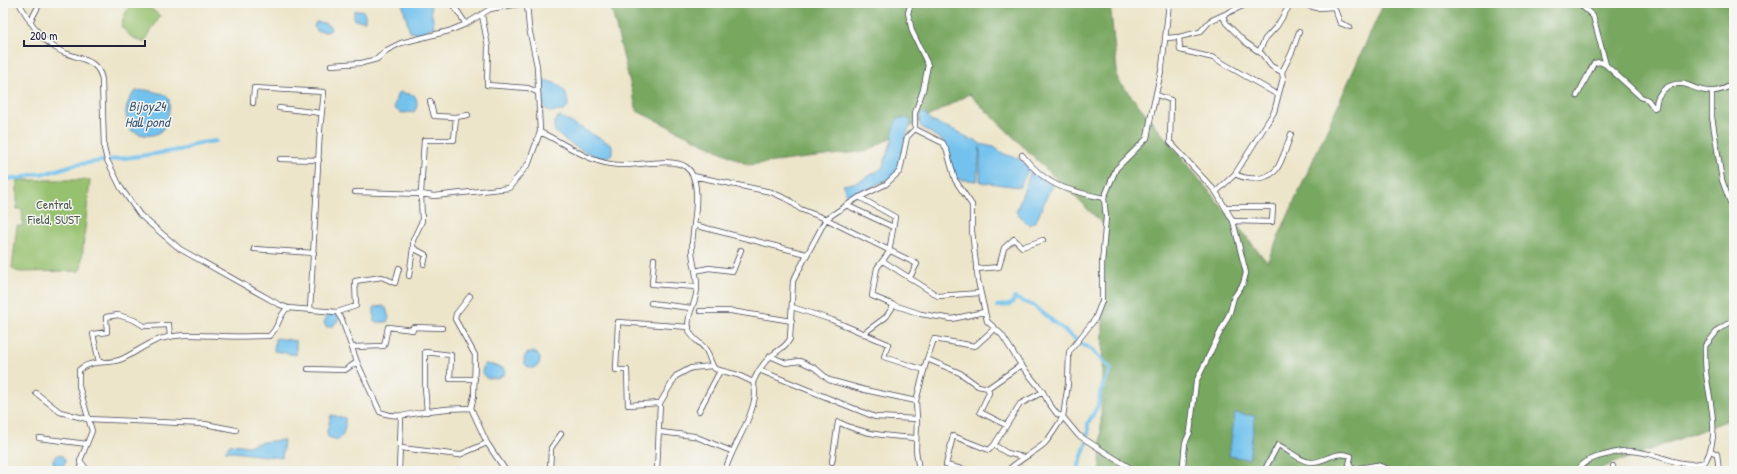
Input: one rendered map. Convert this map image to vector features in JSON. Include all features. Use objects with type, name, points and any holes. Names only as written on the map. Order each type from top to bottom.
[{"type":"street","points":[[19,3],[30,22],[42,37],[55,48],[88,60],[99,70],[102,80],[107,159],[121,188],[140,215],[180,249],[288,308],[310,310],[337,312],[356,306],[355,281],[382,277],[395,283],[399,268]]},
{"type":"street","points":[[30,22],[40,3]]},
{"type":"street","points":[[452,3],[466,24]]},
{"type":"street","points":[[331,65],[362,63],[377,59],[387,50],[401,43],[449,31],[466,24],[490,9],[527,3],[529,28],[536,58],[540,132],[529,163],[509,188],[434,196],[421,194],[355,192]]},
{"type":"street","points":[[725,471],[731,451],[754,401],[755,391],[753,382],[759,370],[770,356],[786,346],[790,339],[793,281],[806,254],[826,219],[846,205],[886,184],[900,172],[907,137],[915,129],[915,113],[923,90],[928,65],[912,31],[908,14],[911,3]]},
{"type":"street","points":[[1007,471],[1023,457],[1044,444],[1054,432],[1063,417],[1068,384],[1069,352],[1095,319],[1102,301],[1102,263],[1106,217],[1104,198],[1116,170],[1148,138],[1150,116],[1157,95],[1166,38],[1169,3]]},
{"type":"street","points":[[1259,52],[1264,39],[1277,26],[1291,3]]},
{"type":"street","points":[[1300,3],[1316,8],[1334,7],[1340,23],[1350,27]]},
{"type":"street","points":[[1584,3],[1583,7],[1594,16],[1606,65]]},
{"type":"street","points":[[1166,38],[1180,37],[1200,32],[1210,21],[1247,4]]},
{"type":"street","points":[[482,15],[488,47],[487,85],[528,88],[537,92]]},
{"type":"street","points":[[1223,16],[1226,23],[1245,42],[1259,52],[1271,66],[1282,72]]},
{"type":"street","points":[[1216,192],[1235,174],[1274,112],[1283,78],[1282,72],[1292,52],[1299,32]]},
{"type":"street","points":[[1180,37],[1180,50],[1214,58],[1278,95]]},
{"type":"street","points":[[1577,96],[1594,63],[1600,62],[1606,65],[1641,97],[1648,100],[1654,108],[1661,92],[1671,86],[1682,84],[1706,91],[1717,91],[1734,83]]},
{"type":"street","points":[[253,103],[254,88],[324,92],[321,113],[310,310]]},
{"type":"street","points":[[1712,91],[1712,117],[1722,180],[1734,213]]},
{"type":"street","points":[[1157,95],[1171,100],[1170,142],[1216,192],[1226,207],[1233,221],[1246,273],[1243,284],[1234,296],[1230,312],[1196,382],[1190,432],[1185,444],[1183,465],[1180,471]]},
{"type":"street","points":[[430,101],[434,116],[456,117],[468,115]]},
{"type":"street","points":[[279,108],[321,113]]},
{"type":"street","points":[[409,276],[413,248],[412,240],[422,221],[421,194],[424,140],[454,140],[456,117]]},
{"type":"street","points":[[915,129],[943,143],[947,151],[955,180],[972,206],[976,269],[987,321],[1002,335],[1021,365],[1043,392],[1057,414],[1063,417],[1078,435],[1135,471]]},
{"type":"street","points":[[540,132],[566,145],[577,153],[596,161],[620,165],[674,163],[687,168],[693,176],[696,191],[692,247],[697,294],[690,308],[689,327],[693,338],[705,348],[712,366],[720,371],[738,375],[753,382]]},
{"type":"street","points":[[1235,174],[1244,178],[1262,178],[1276,170],[1291,134]]},
{"type":"street","points":[[1022,155],[1031,167],[1056,186],[1066,190],[1104,198]]},
{"type":"street","points":[[280,159],[319,160]]},
{"type":"street","points":[[693,176],[771,192],[789,200],[800,209],[826,219],[889,252],[918,264],[910,277]]},
{"type":"street","points":[[860,197],[895,217],[889,252],[877,268],[872,296],[921,314],[952,319],[984,312]]},
{"type":"street","points":[[846,205],[893,227]]},
{"type":"street","points":[[1226,207],[1273,207],[1272,222],[1233,221]]},
{"type":"street","points":[[694,225],[806,254]]},
{"type":"street","points":[[976,269],[998,267],[1004,248],[1014,239],[1022,247],[1042,240]]},
{"type":"street","points":[[413,248],[426,255],[424,264]]},
{"type":"street","points":[[254,249],[314,253]]},
{"type":"street","points":[[695,271],[709,268],[733,271],[741,250]]},
{"type":"street","points":[[654,259],[652,284],[697,287]]},
{"type":"street","points":[[883,261],[938,296],[980,293]]},
{"type":"street","points":[[470,296],[456,314],[455,319],[475,353],[474,396],[471,408],[487,442],[506,471]]},
{"type":"street","points":[[651,303],[690,308]]},
{"type":"street","points":[[863,334],[886,317],[894,305]]},
{"type":"street","points":[[792,307],[818,315],[888,344],[884,357],[924,370]]},
{"type":"street","points":[[82,471],[80,461],[92,431],[87,419],[79,386],[79,370],[84,365],[121,359],[140,348],[170,337],[190,334],[220,336],[269,336],[274,333],[285,310],[288,308]]},
{"type":"street","points":[[700,311],[731,311],[792,321]]},
{"type":"street","points":[[337,312],[342,320],[357,362],[380,412],[389,416],[401,417],[456,408],[471,408]]},
{"type":"street","points":[[99,362],[93,334],[107,332],[106,317],[118,315],[134,320],[144,326],[169,325],[170,337]]},
{"type":"street","points":[[1576,471],[1584,463],[1595,457],[1630,450],[1682,463],[1698,464],[1706,462],[1713,447],[1713,417],[1707,380],[1705,346],[1719,329],[1734,320]]},
{"type":"street","points":[[660,403],[628,404],[627,370],[616,370],[618,322],[689,327]]},
{"type":"street","points":[[352,347],[384,346],[388,327],[413,330],[414,327],[442,328]]},
{"type":"street","points":[[919,471],[916,438],[916,401],[927,358],[934,339],[975,346],[994,328]]},
{"type":"street","points":[[427,412],[424,387],[425,352],[450,355],[450,379],[475,379]]},
{"type":"street","points":[[770,356],[786,363],[800,361],[815,368],[830,380],[865,390],[916,401]]},
{"type":"street","points":[[927,358],[960,373],[978,386],[988,388],[1021,365]]},
{"type":"street","points":[[308,369],[345,370],[357,362]]},
{"type":"street","points":[[657,471],[660,432],[660,403],[676,376],[691,368],[712,366]]},
{"type":"street","points":[[759,370],[876,417],[917,419]]},
{"type":"street","points":[[698,411],[720,371]]},
{"type":"street","points":[[988,388],[989,394],[980,412],[1006,425]]},
{"type":"street","points":[[969,471],[946,465],[953,436],[989,450],[994,445],[1020,404],[1043,392]]},
{"type":"street","points":[[36,393],[60,412],[87,419],[205,424],[236,430]]},
{"type":"street","points":[[399,471],[401,417]]},
{"type":"street","points":[[832,462],[838,422],[860,432],[880,436],[916,438]]},
{"type":"street","points":[[660,432],[694,436],[731,451]]},
{"type":"street","points":[[550,471],[551,448],[561,434]]},
{"type":"street","points":[[39,438],[87,444]]},
{"type":"street","points":[[401,448],[459,455],[487,442]]},
{"type":"street","points":[[994,445],[1007,453],[1023,457]]},
{"type":"street","points":[[1264,471],[1278,445],[1294,453],[1302,460],[1313,462],[1342,453],[1351,456],[1349,465],[1353,469],[1377,465],[1394,471]]},
{"type":"street","points":[[1711,451],[1717,454],[1719,471]]},
{"type":"street","points":[[80,461],[88,471]]},
{"type":"street","points":[[1613,466],[1614,471]]},
{"type":"green space","points":[[131,3],[144,3],[160,16],[144,43],[130,36],[121,26]]},
{"type":"green space","points":[[610,3],[1110,3],[1118,80],[1267,262],[1384,3],[1734,3],[1734,418],[1594,471],[1100,471],[1105,226],[969,94],[867,151],[748,165],[637,111]]},
{"type":"green space","name":"Central Field, SUST","points":[[90,180],[81,268],[79,271],[21,272],[12,268],[17,226],[23,226],[22,209],[17,209],[17,181]]},
{"type":"water","points":[[402,3],[430,3],[434,27],[419,33],[410,32]]},
{"type":"water","points":[[362,10],[365,14],[365,21],[354,20],[354,11]]},
{"type":"water","points":[[316,22],[324,23],[330,26],[331,30],[327,32],[317,31],[314,26]]},
{"type":"water","points":[[543,80],[554,83],[562,88],[566,95],[568,106],[564,111],[549,112],[546,109],[541,88]]},
{"type":"water","name":"Bijoy24 Hall pond","points":[[146,90],[164,94],[169,99],[168,118],[161,131],[156,134],[140,134],[130,130],[127,119],[126,109],[129,100],[136,91]]},
{"type":"water","points":[[398,92],[414,95],[417,104],[414,112],[402,113],[395,109],[394,106]]},
{"type":"water","points":[[920,113],[926,114],[931,121],[959,132],[968,139],[976,140],[980,144],[994,147],[1004,154],[1020,159],[1029,168],[1020,187],[980,182],[980,147],[977,181],[954,179],[943,141],[920,126]]},
{"type":"water","points":[[559,116],[612,145],[612,154],[604,157],[596,156],[569,143],[554,129],[554,122]]},
{"type":"water","points":[[898,118],[910,119],[911,124],[906,136],[900,167],[892,177],[852,197],[846,194],[843,185],[858,182],[881,169],[892,140],[894,126]]},
{"type":"water","points":[[1031,171],[1052,185],[1036,221],[1029,225],[1016,212]]},
{"type":"water","points":[[383,306],[386,308],[389,318],[387,322],[374,322],[374,307]]},
{"type":"water","points":[[327,313],[336,313],[340,318],[333,326],[326,327],[324,323]]},
{"type":"water","points":[[275,339],[296,341],[296,355],[274,351]]},
{"type":"water","points":[[532,352],[538,354],[540,360],[538,366],[532,368],[526,366],[524,360],[526,354]]},
{"type":"water","points":[[484,364],[493,365],[504,369],[505,374],[498,378],[486,378],[482,372]]},
{"type":"water","points":[[1235,413],[1255,416],[1249,459],[1229,456]]},
{"type":"water","points":[[331,415],[345,418],[344,430],[342,436],[338,440],[328,437],[327,432]]},
{"type":"water","points":[[284,440],[282,458],[225,451],[231,444],[248,446],[263,442]]},
{"type":"water","points":[[57,455],[61,455],[65,461],[61,467],[57,467],[53,463],[53,459]]},
{"type":"waterway","points":[[3,179],[21,178],[35,174],[47,173],[73,165],[185,149],[194,144],[216,141]]},
{"type":"waterway","points":[[997,306],[1009,305],[1013,302],[1014,298],[1034,306],[1080,343],[1091,349],[1111,369],[1101,390],[1098,406],[1088,423],[1088,434]]},
{"type":"waterway","points":[[1077,471],[1086,444]]}]
